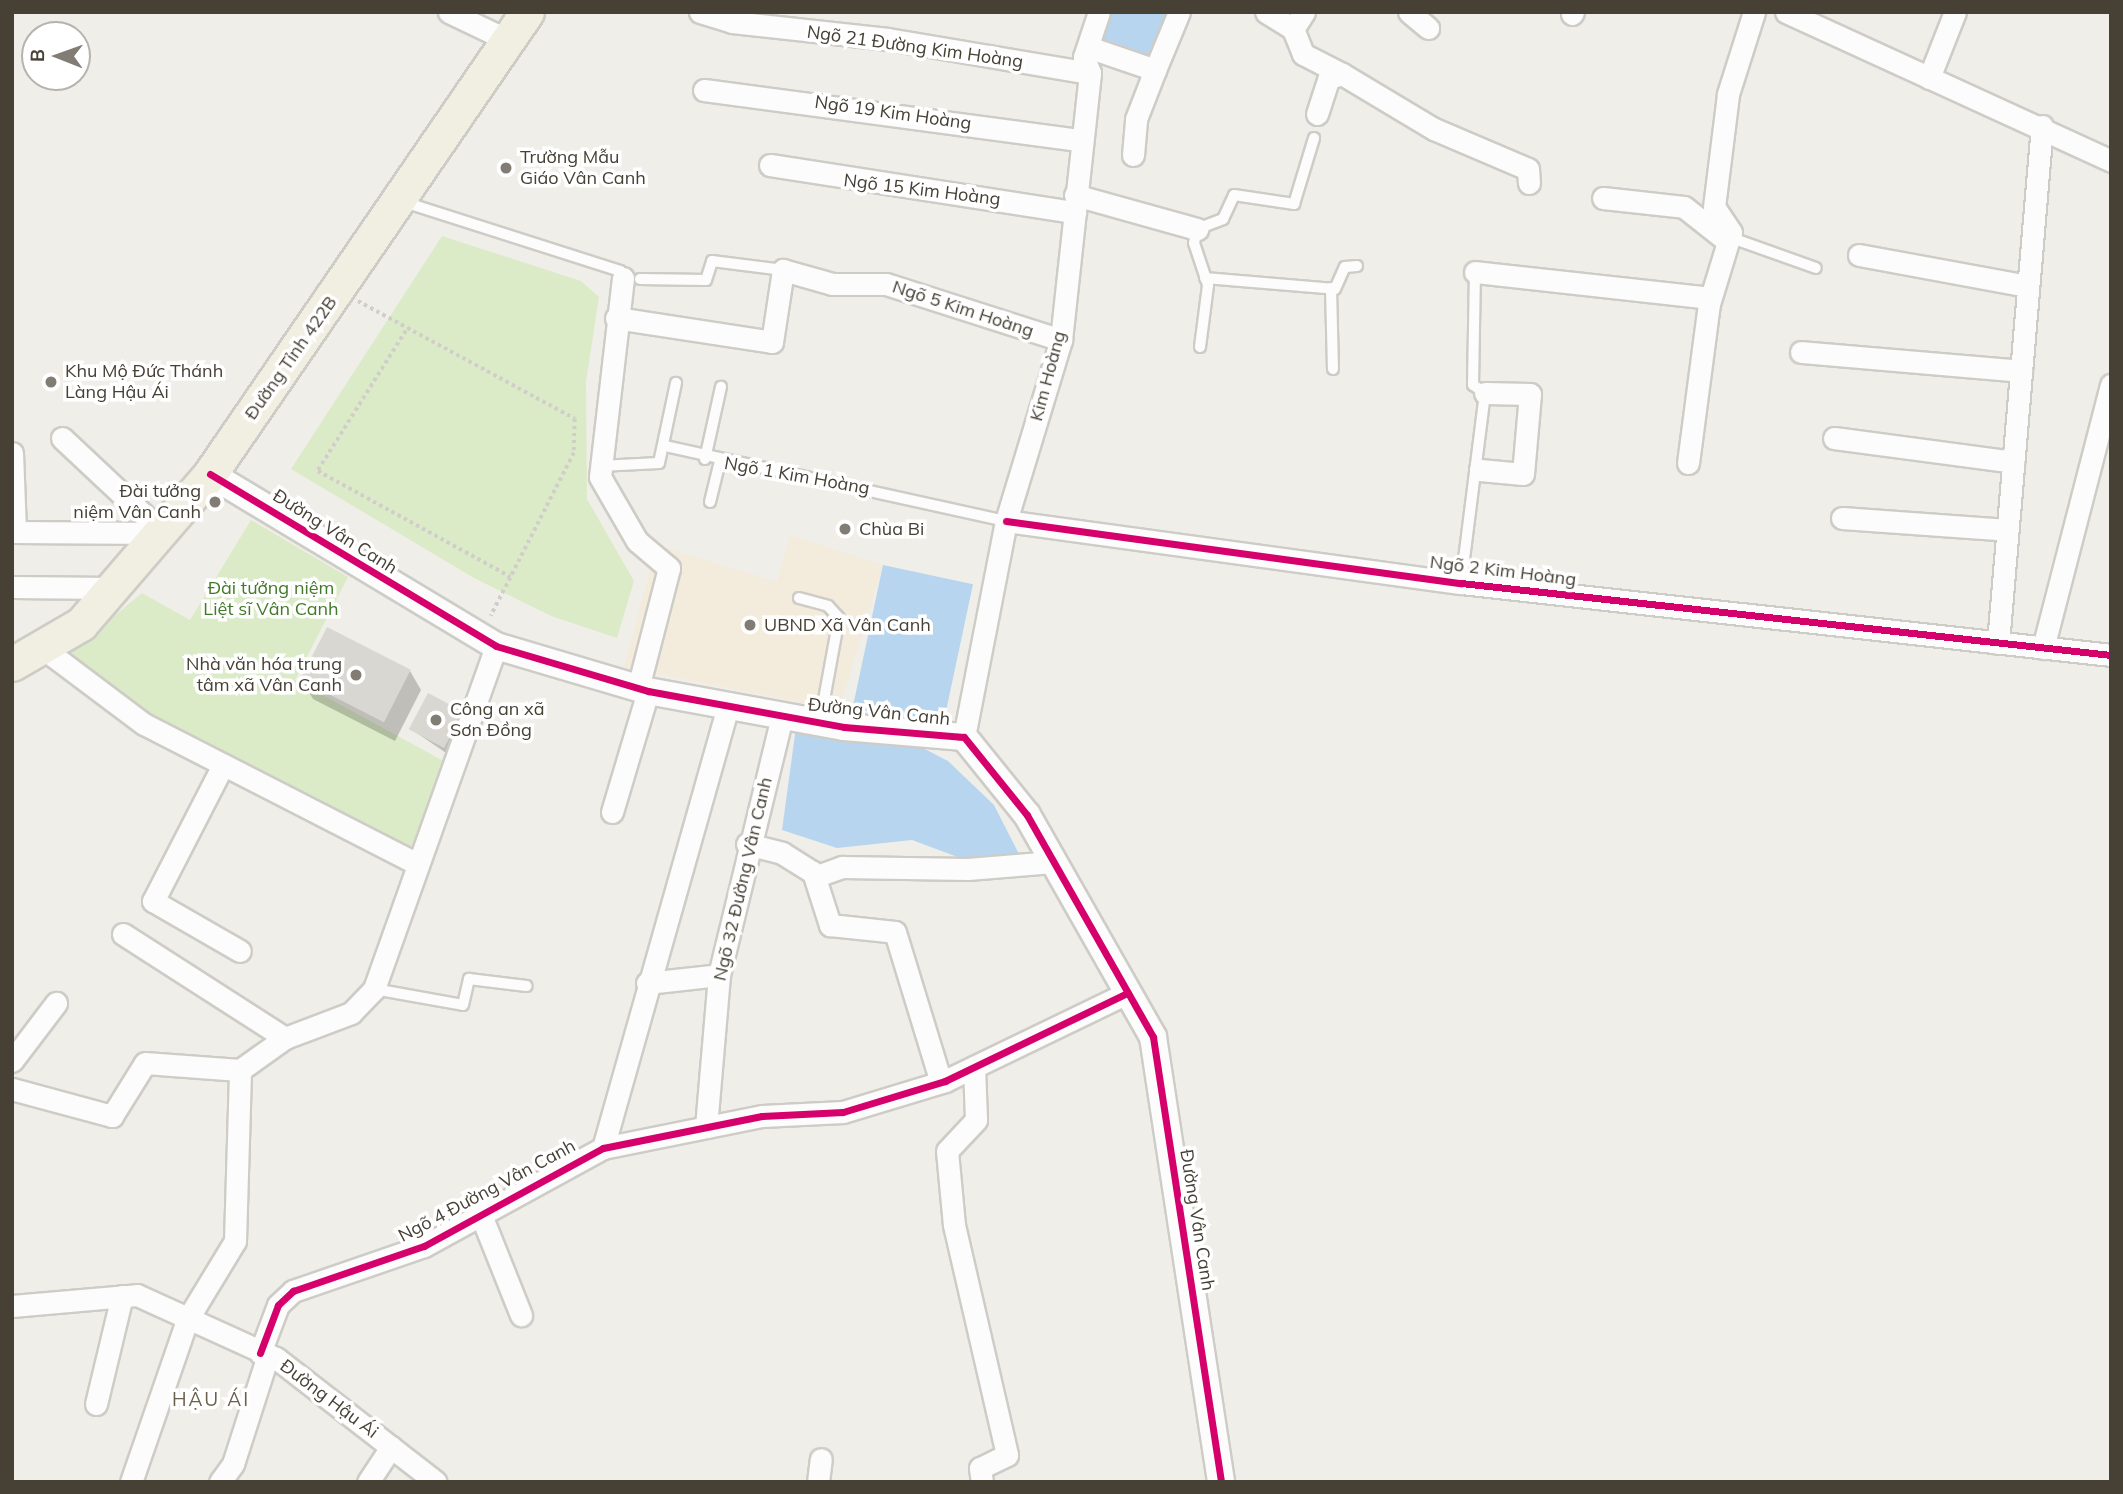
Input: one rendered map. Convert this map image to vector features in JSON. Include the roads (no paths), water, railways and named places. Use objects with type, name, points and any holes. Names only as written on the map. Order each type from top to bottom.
[{"type":"main road","name":"Đường Tỉnh 422B","points":[[12,664],[44,649],[81,624],[163,533],[210,474],[512,42],[527,12]]},
{"type":"street","points":[[449,12],[512,42]]},
{"type":"street","name":"Ngõ 21 Đường Kim Hoàng","points":[[699,12],[732,22],[888,39],[1090,73]]},
{"type":"street","name":"Kim Hoàng","points":[[964,737],[1006,521],[1061,340],[1090,73],[1088,47],[1099,12]]},
{"type":"street","points":[[1133,156],[1136,118],[1179,12]]},
{"type":"street","points":[[1266,12],[1299,20],[1303,54],[1434,129],[1528,169],[1529,183]]},
{"type":"street","points":[[1409,12],[1428,28]]},
{"type":"street","points":[[1729,237],[1716,217],[1715,196],[1728,94],[1754,12]]},
{"type":"street","points":[[1786,12],[2042,126],[2111,161]]},
{"type":"street","points":[[1930,78],[1955,12]]},
{"type":"street","points":[[1088,47],[1155,70]]},
{"type":"street","points":[[1317,114],[1329,78],[1342,74]]},
{"type":"street","name":"Ngõ 19 Kim Hoàng","points":[[704,90],[1082,140]]},
{"type":"street","points":[[1998,643],[2042,126]]},
{"type":"street","name":"Ngõ 15 Kim Hoàng","points":[[770,165],[1075,204],[1198,229]]},
{"type":"street","points":[[1603,198],[1684,207],[1717,236],[1729,237]]},
{"type":"street","points":[[1688,463],[1710,298],[1729,237]]},
{"type":"street","points":[[1859,255],[2028,286]]},
{"type":"street","points":[[616,318],[772,342],[783,271]]},
{"type":"street","name":"Ngõ 5 Kim Hoàng","points":[[783,271],[832,284],[886,284],[1061,340]]},
{"type":"street","points":[[1475,272],[1710,298]]},
{"type":"street","points":[[612,812],[643,689],[669,568],[623,521],[600,466],[616,318],[632,278]]},
{"type":"street","points":[[1801,352],[2021,371]]},
{"type":"street","points":[[2043,648],[2111,385]]},
{"type":"street","points":[[1480,470],[1523,474],[1530,394],[1485,393]]},
{"type":"street","points":[[62,438],[163,533]]},
{"type":"street","points":[[1834,438],[2013,462]]},
{"type":"street","points":[[12,453],[14,532],[163,533]]},
{"type":"street","name":"Đường Vân Canh","points":[[210,474],[488,641],[643,689],[820,722],[964,737],[1027,815],[1153,1037],[1222,1482]]},
{"type":"street","points":[[1842,518],[2008,530]]},
{"type":"street","name":"Ngõ 2 Kim Hoàng","points":[[1006,521],[1461,583],[2111,655]]},
{"type":"street","points":[[12,587],[113,588]]},
{"type":"street","points":[[12,1088],[112,1116],[145,1063],[240,1070],[285,1038],[351,1013],[374,989],[418,864],[488,641]]},
{"type":"street","points":[[44,649],[104,699],[223,765],[418,864]]},
{"type":"street","points":[[603,1148],[647,983],[729,703]]},
{"type":"street","name":"Ngõ 32 Đường Vân Canh","points":[[706,1127],[719,975],[747,844],[782,716]]},
{"type":"street","points":[[223,765],[153,901],[240,951]]},
{"type":"street","points":[[747,844],[782,853],[817,876],[830,925],[895,932],[941,1082]]},
{"type":"street","points":[[817,876],[842,867],[968,869],[1053,862]]},
{"type":"street","points":[[123,934],[285,1038]]},
{"type":"street","points":[[647,983],[719,975]]},
{"type":"street","name":"Ngõ 4 Đường Vân Canh","points":[[220,1482],[233,1464],[278,1305],[293,1291],[424,1246],[603,1148],[706,1127],[843,1112],[941,1082],[1127,992]]},
{"type":"street","points":[[12,1061],[56,1003]]},
{"type":"street","points":[[974,1067],[976,1121],[947,1152],[954,1225],[1007,1455],[980,1468],[982,1482]]},
{"type":"street","points":[[131,1482],[187,1320],[235,1241],[240,1070]]},
{"type":"street","points":[[481,1215],[522,1315]]},
{"type":"street","name":"Đường Hậu Ái","points":[[12,1306],[137,1295],[264,1354],[436,1482]]},
{"type":"street","points":[[96,1404],[122,1296]]},
{"type":"street","points":[[369,1482],[391,1447]]},
{"type":"street","points":[[818,1482],[821,1459]]},
{"type":"lane","points":[[1200,347],[1205,278],[1194,243],[1198,229],[1223,219],[1234,195],[1294,204],[1314,138]]},
{"type":"lane","points":[[401,201],[620,271],[632,278]]},
{"type":"lane","points":[[1729,237],[1816,268]]},
{"type":"lane","name":"Ngõ 5 Kim Hoàng","points":[[632,278],[706,280],[712,261],[783,271]]},
{"type":"lane","points":[[1205,278],[1337,288],[1345,267],[1357,267]]},
{"type":"lane","points":[[1461,583],[1480,470],[1485,393],[1473,385],[1475,272]]},
{"type":"lane","points":[[1331,288],[1334,369]]},
{"type":"lane","points":[[600,466],[659,463],[665,446],[676,383]]},
{"type":"lane","points":[[705,459],[721,387]]},
{"type":"lane","name":"Ngõ 1 Kim Hoàng","points":[[665,446],[705,459],[1006,521]]},
{"type":"lane","points":[[710,502],[720,461]]},
{"type":"lane","points":[[799,598],[828,606],[838,618],[820,722]]},
{"type":"lane","points":[[374,989],[463,1005],[469,979],[527,986]]},
{"type":"water","points":[[1107,12],[1175,12],[1156,62],[1098,40]]},
{"type":"water","points":[[883,565],[973,584],[943,727],[853,708]]},
{"type":"water","points":[[796,727],[919,746],[948,761],[994,805],[1020,856],[963,859],[912,840],[837,848],[782,830]]},
{"type":"place","name":"Trường Mẫu Giáo Vân Canh","points":[[506,168]]},
{"type":"place","name":"Khu Mộ Đức Thánh Làng Hậu Ái","points":[[51,382]]},
{"type":"place","name":"Đài tưởng niệm Vân Canh","points":[[215,502]]},
{"type":"place","name":"Chùa Bi","points":[[845,529]]},
{"type":"place","name":"UBND Xã Vân Canh","points":[[750,625]]},
{"type":"place","name":"Nhà văn hóa trung tâm xã Vân Canh","points":[[356,675]]},
{"type":"place","name":"Công an xã Sơn Đồng","points":[[436,720]]},
{"type":"district","name":"HẬU ÁI","points":[[211,1400]]},
{"type":"park label","name":"Đài tưởng niệm Liệt sĩ Vân Canh","points":[[271,599]]}]
